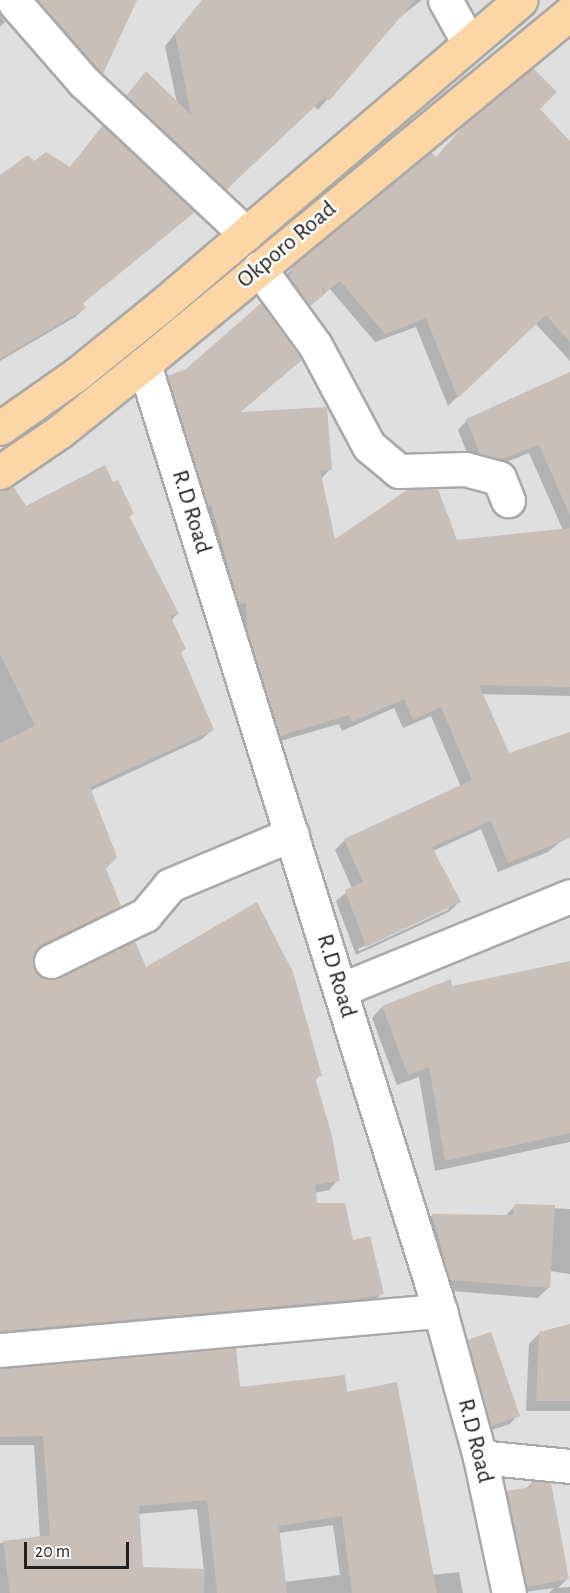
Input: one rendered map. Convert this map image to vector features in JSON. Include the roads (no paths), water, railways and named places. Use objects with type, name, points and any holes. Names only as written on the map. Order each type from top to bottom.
[{"type":"main road","name":"Okporo Road","points":[[0,428],[77,374],[246,234],[520,0]]},
{"type":"main road","name":"Okporo Road","points":[[0,472],[59,432],[144,364],[570,13]]},
{"type":"street","points":[[445,0],[469,42]]},
{"type":"street","points":[[15,3],[84,82],[246,234]]},
{"type":"street","points":[[259,268],[315,345],[369,446],[399,471],[465,469],[499,478],[508,500]]},
{"type":"street","name":"R.D Road","points":[[144,364],[440,1311],[480,1457],[509,1593]]},
{"type":"street","points":[[51,961],[145,915],[170,885],[292,834]]},
{"type":"street","points":[[340,990],[570,896]]},
{"type":"street","points":[[0,1350],[440,1311]]},
{"type":"street","points":[[480,1457],[570,1466]]}]
